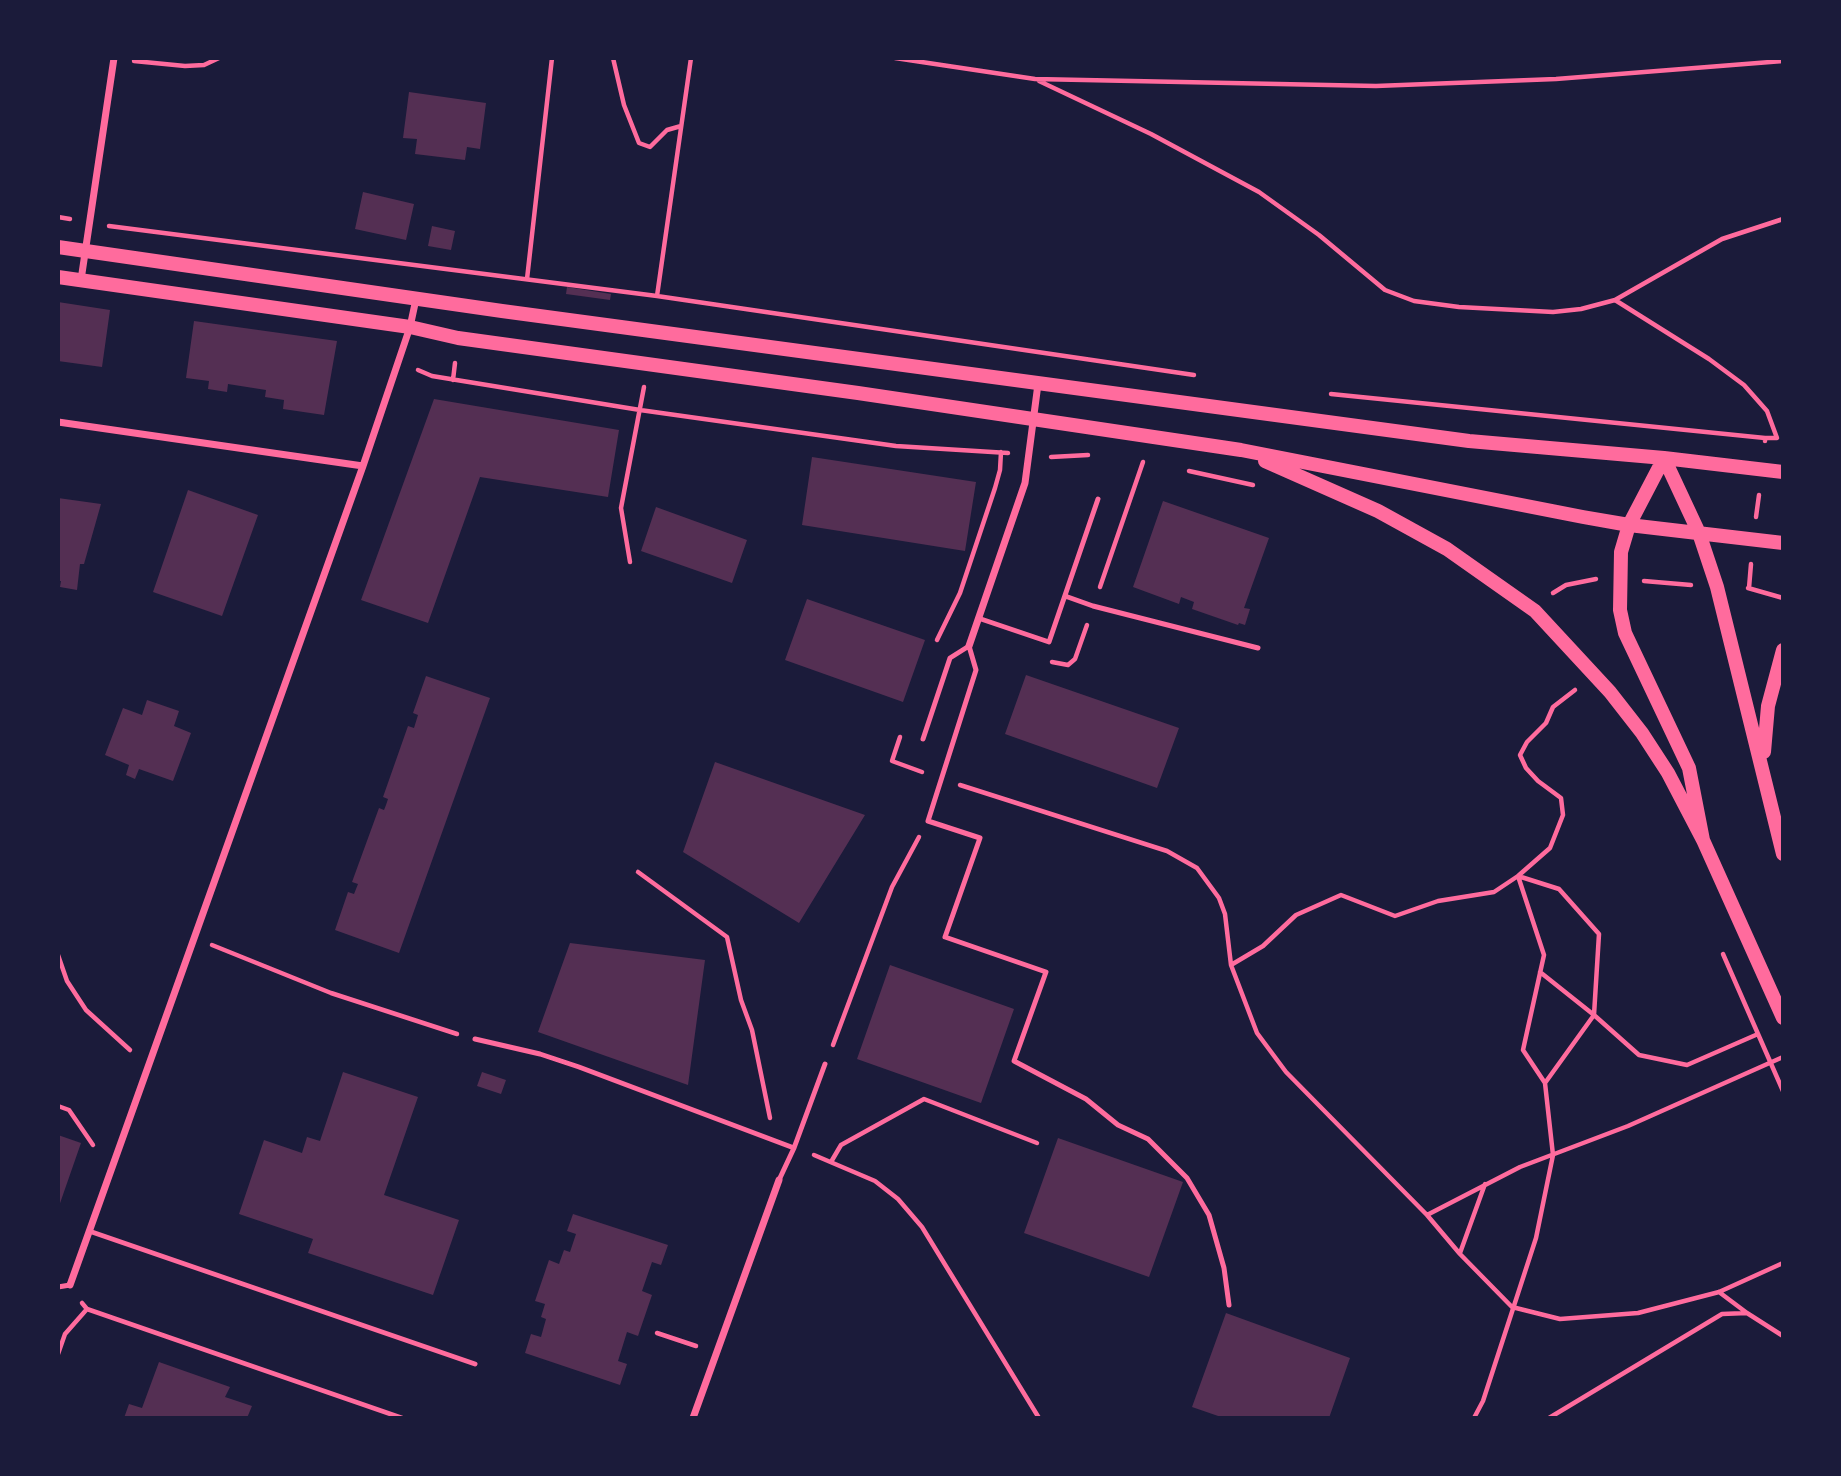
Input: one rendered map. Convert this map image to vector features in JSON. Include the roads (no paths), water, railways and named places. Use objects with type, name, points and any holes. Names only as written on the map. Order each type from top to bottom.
[{"type":"main road","points":[[58,247],[416,299],[1469,441],[1664,458],[1783,472]]},
{"type":"main road","points":[[58,277],[410,327],[458,338],[1241,450],[1629,525],[1783,543]]},
{"type":"main road","points":[[1241,450],[1377,510],[1447,550],[1535,611],[1610,692],[1642,733],[1668,773],[1703,840],[1783,1018]]},
{"type":"main road","points":[[1664,458],[1629,525],[1621,552],[1620,610],[1625,633],[1689,768],[1703,840]]},
{"type":"main road","points":[[1664,458],[1699,533],[1717,587],[1783,854]]},
{"type":"main road","points":[[1762,764],[1768,706],[1783,650]]},
{"type":"street","points":[[81,280],[114,58]]},
{"type":"street","points":[[71,1284],[363,466],[399,362],[416,299]]},
{"type":"street","points":[[969,646],[1025,483],[1038,384]]},
{"type":"street","points":[[58,422],[363,466]]},
{"type":"street","points":[[692,1418],[779,1180]]},
{"type":"lane","points":[[978,618],[1049,642],[1098,499]]},
{"type":"lane","points":[[1065,596],[1258,648]]},
{"type":"lane","points":[[923,739],[950,658],[969,646],[976,670],[928,821],[979,838],[944,937],[1046,972],[1014,1061],[1086,1099],[1118,1125],[1148,1139],[1187,1178],[1209,1215],[1224,1268],[1229,1305]]},
{"type":"lane","points":[[475,1039],[541,1054],[794,1148]]},
{"type":"lane","points":[[779,1180],[794,1148],[825,1064]]},
{"type":"lane","points":[[89,1231],[475,1364]]},
{"type":"lane","points":[[58,1287],[71,1284]]}]
